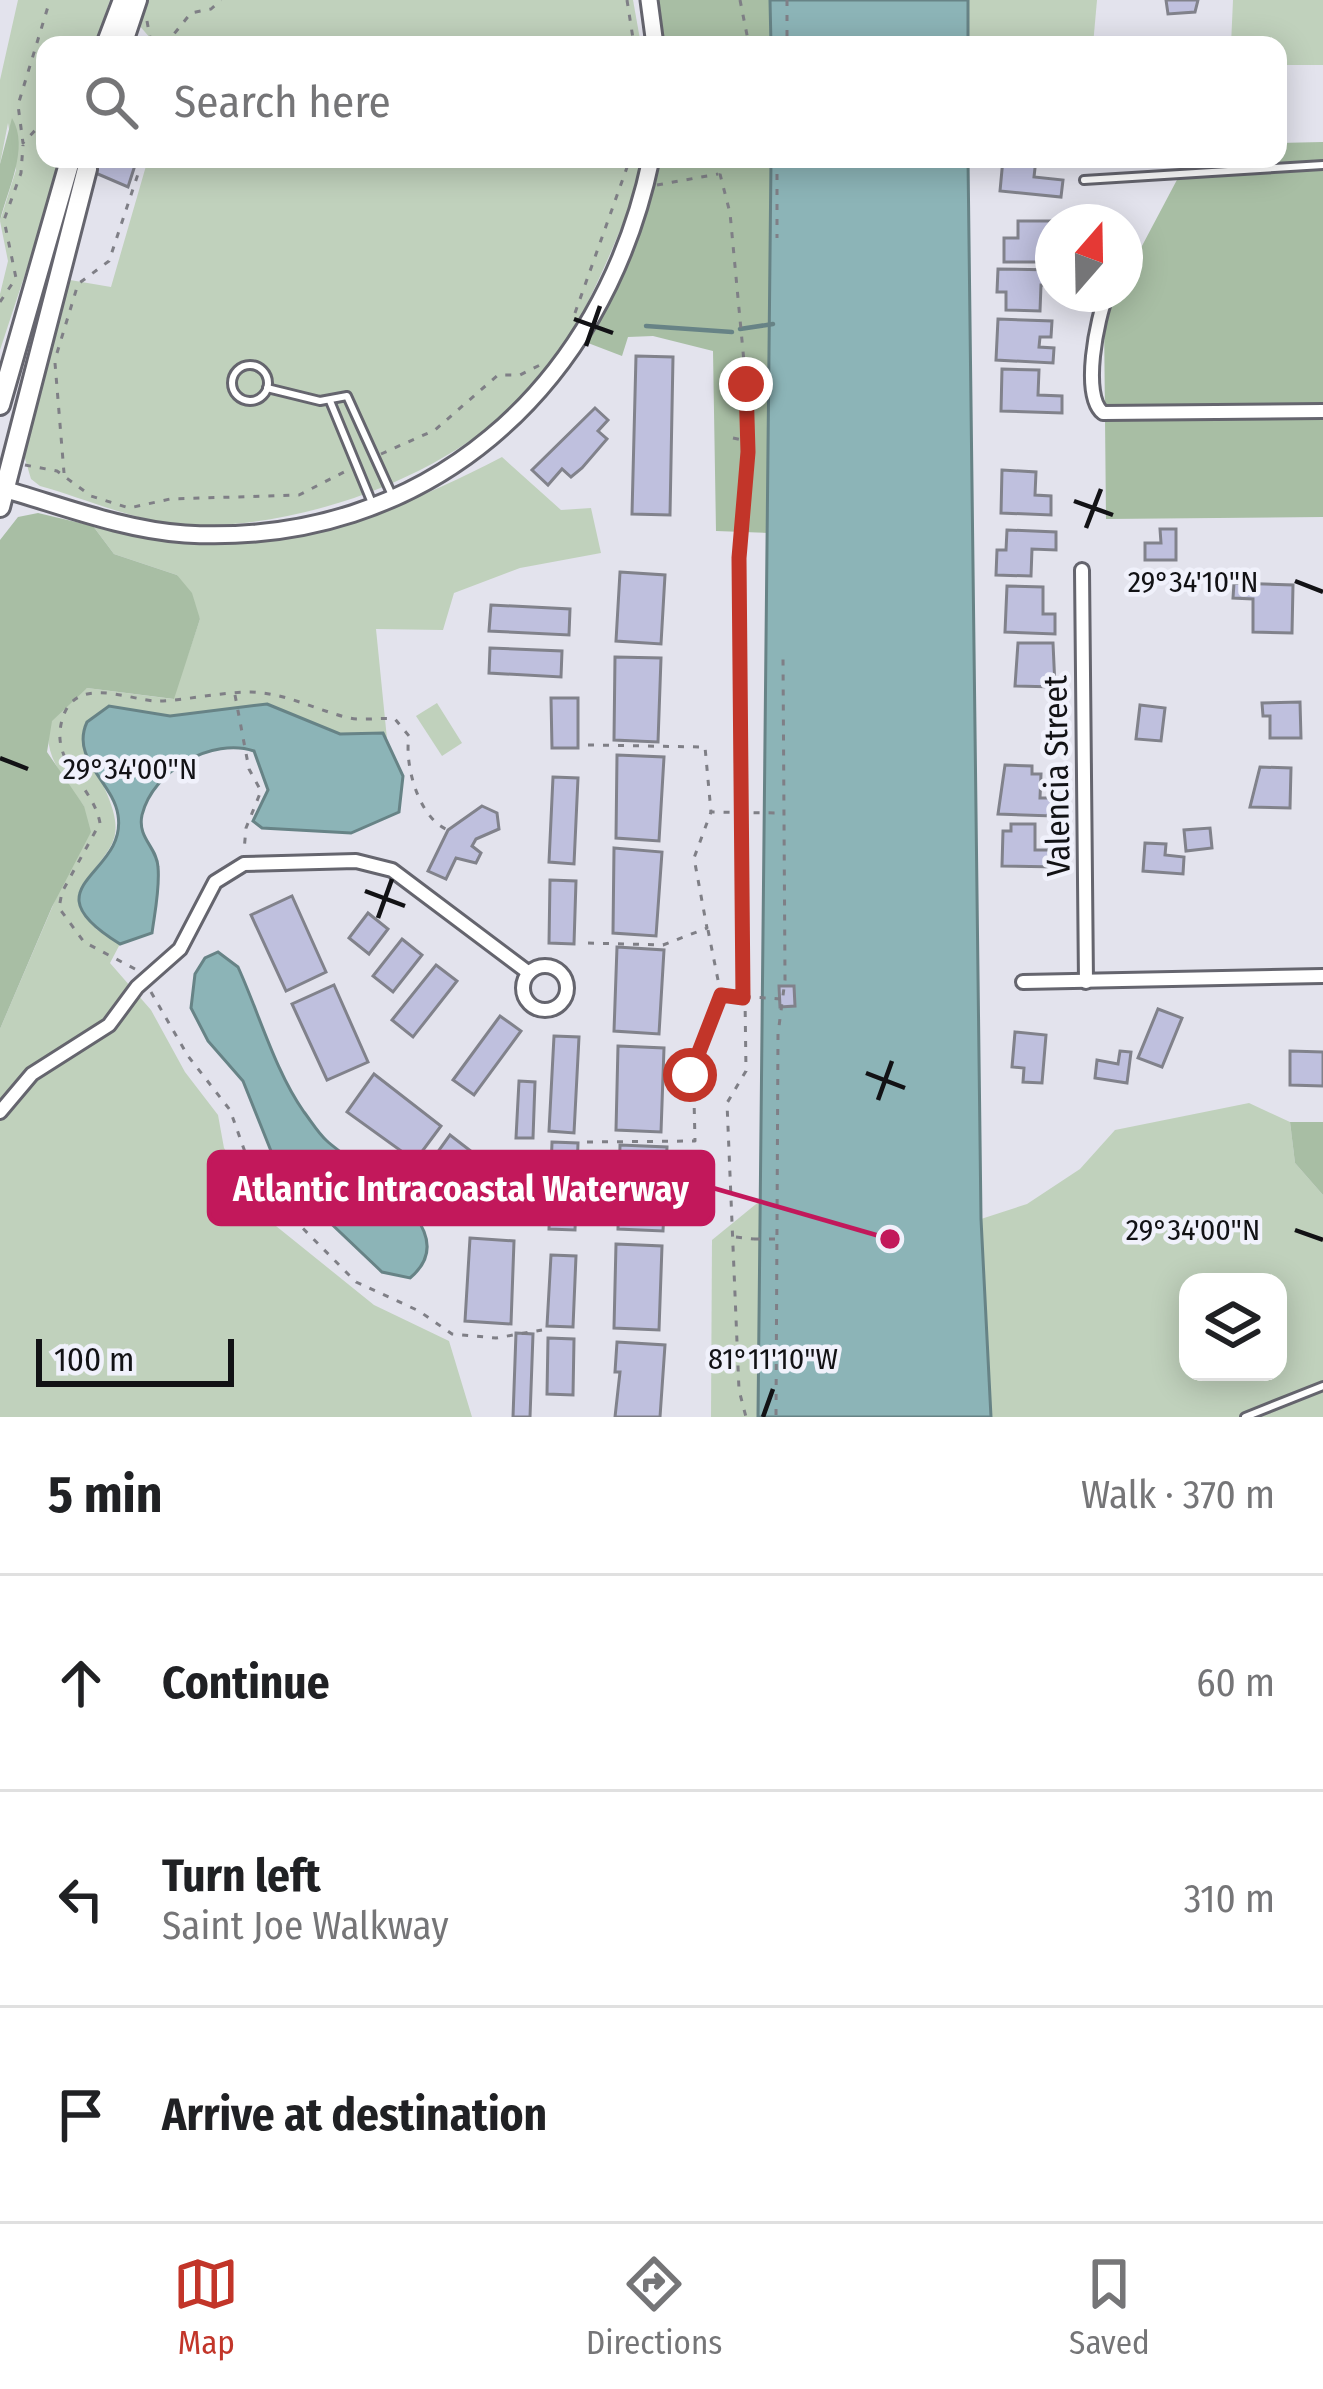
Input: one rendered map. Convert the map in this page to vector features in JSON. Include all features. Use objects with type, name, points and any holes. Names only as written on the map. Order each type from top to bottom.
[{"type":"main road","points":[[110,36],[124,0]]},
{"type":"main road","points":[[127,36],[142,8]]},
{"type":"main road","points":[[0,405],[77,168]]},
{"type":"main road","points":[[2,495],[56,244]]},
{"type":"street","points":[[649,0],[654,36]]},
{"type":"street","points":[[2,495],[143,528],[194,534],[296,527],[392,496],[490,441],[570,359],[614,269],[649,168]]},
{"type":"street","points":[[1100,312],[1092,397],[1103,413],[1323,411]]},
{"type":"street","name":"Valencia Street","points":[[1082,570],[1086,982]]},
{"type":"street","points":[[0,1112],[32,1074],[109,1025],[143,981],[180,949],[215,882],[244,864],[356,861],[392,870],[529,973]]},
{"type":"street","points":[[1023,982],[1323,976]]},
{"type":"lane","points":[[1287,167],[1323,165]]},
{"type":"lane","points":[[1084,180],[1275,168]]},
{"type":"lane","points":[[256,366],[263,371],[267,388],[261,397],[243,400],[232,386],[232,376],[238,369],[256,366]]},
{"type":"lane","points":[[267,388],[330,401],[347,396],[392,496]]},
{"type":"lane","points":[[330,401],[372,504]]},
{"type":"lane","points":[[1245,1417],[1323,1386]]},
{"type":"path","points":[[39,36],[50,0]]},
{"type":"path","points":[[172,36],[187,16],[221,0]]},
{"type":"path","points":[[627,0],[633,36]]},
{"type":"path","points":[[740,0],[747,36]]},
{"type":"path","points":[[787,0],[787,36]]},
{"type":"path","points":[[0,302],[16,278],[4,220],[21,173],[18,105],[36,46]]},
{"type":"path","points":[[23,143],[36,129]]},
{"type":"path","points":[[65,476],[54,364],[78,284],[109,261],[140,168]]},
{"type":"path","points":[[722,168],[730,213],[747,441],[739,558],[746,1071],[727,1102],[739,1390],[746,1417]]},
{"type":"path","points":[[777,168],[777,238]]},
{"type":"path","points":[[614,197],[720,174]]},
{"type":"path","points":[[733,438],[747,441]]},
{"type":"path","points":[[776,1415],[778,1034],[785,980],[783,656]]},
{"type":"path","points":[[448,830],[421,807],[406,751],[407,730],[395,719],[355,719],[283,696],[235,693],[158,701],[101,690],[69,710],[61,726],[63,753],[95,805],[100,823],[62,892],[59,908],[84,942],[107,958],[130,962],[188,1056],[230,1111],[255,1180],[356,1282],[419,1311],[452,1334],[496,1338],[542,1330]]},
{"type":"path","points":[[235,693],[247,761],[261,791],[246,828],[244,864]]},
{"type":"path","points":[[586,1142],[695,1141],[693,1056],[719,1011],[721,995],[694,858],[711,812],[705,747],[588,745]]},
{"type":"path","points":[[711,812],[777,813]]},
{"type":"path","points":[[588,943],[662,945],[707,928]]},
{"type":"path","points":[[721,995],[781,999]]},
{"type":"path","points":[[734,1237],[779,1238]]},
{"type":"shaded area","points":[[18,0],[110,0],[98,36],[36,36],[36,168],[60,168],[0,350],[0,294],[8,261],[0,221],[16,170],[8,123],[0,164],[0,80]]},
{"type":"shaded area","points":[[148,0],[633,0],[639,36],[148,36],[139,25]]},
{"type":"shaded area","points":[[656,0],[770,0],[771,36],[661,36]]},
{"type":"shaded area","points":[[770,0],[968,0],[968,36],[771,36]]},
{"type":"shaded area","points":[[968,0],[1097,0],[1094,36],[968,36]]},
{"type":"shaded area","points":[[1233,0],[1323,0],[1323,65],[1287,65],[1287,36],[1231,36]]},
{"type":"shaded area","points":[[12,118],[18,156],[0,221],[0,164]]},
{"type":"shaded area","points":[[1323,142],[1323,517],[1106,519],[1104,317],[1107,312],[1143,312],[1143,244],[1183,168],[1287,168],[1287,143]]},
{"type":"shaded area","points":[[145,168],[640,168],[620,232],[590,299],[549,367],[517,403],[435,462],[388,485],[288,516],[172,524],[40,486],[31,479],[24,455],[70,280],[111,287]]},
{"type":"shaded area","points":[[655,168],[771,168],[770,533],[716,531],[713,351],[653,336],[628,337],[622,356],[588,343],[621,271]]},
{"type":"shaded area","points":[[771,168],[968,168],[981,1219],[991,1417],[758,1417]]},
{"type":"shaded area","points":[[502,457],[561,510],[591,508],[601,553],[520,568],[454,593],[443,630],[376,629],[387,739],[382,733],[340,734],[266,704],[170,716],[104,787],[115,834],[78,895],[96,929],[120,944],[110,963],[151,1010],[185,1072],[218,1115],[224,1148],[276,1226],[374,1305],[449,1341],[472,1417],[0,1417],[0,1029],[63,882],[84,806],[53,759],[49,729],[67,701],[87,688],[173,699],[200,619],[177,575],[114,554],[93,526],[204,541],[304,533],[400,504]]},
{"type":"shaded area","points":[[38,513],[93,526],[114,554],[177,575],[192,593],[200,619],[174,699],[87,688],[52,721],[47,752],[84,806],[91,832],[52,907],[0,1029],[0,540],[18,517]]},
{"type":"shaded area","points":[[437,703],[462,743],[442,756],[416,716]]},
{"type":"shaded area","points":[[267,704],[340,734],[383,733],[403,776],[399,812],[351,833],[262,828],[253,821],[268,790],[254,751],[238,748],[203,753],[171,771],[148,799],[142,830],[158,867],[152,933],[120,944],[93,924],[81,908],[80,893],[117,836],[118,815],[84,748],[87,722],[109,706],[170,716]]},
{"type":"shaded area","points":[[218,952],[238,967],[284,1079],[315,1127],[418,1220],[426,1239],[425,1259],[410,1278],[382,1272],[281,1176],[243,1081],[208,1041],[191,1008],[195,974],[205,958]]},
{"type":"shaded area","points":[[1249,1103],[1290,1122],[1295,1163],[1323,1195],[1323,1417],[991,1417],[981,1219],[1027,1204],[1080,1169],[1115,1130]]},
{"type":"shaded area","points":[[1290,1122],[1323,1122],[1323,1195],[1295,1163]]},
{"type":"shaded area","points":[[761,1200],[758,1417],[711,1417],[712,1240]]},
{"type":"building","points":[[1166,0],[1198,0],[1195,12],[1168,14]]},
{"type":"building","points":[[84,168],[134,168],[128,187]]},
{"type":"building","points":[[1002,168],[1035,168],[1034,177],[1063,180],[1061,197],[1000,191]]},
{"type":"building","points":[[1018,221],[1035,221],[1035,262],[1004,262],[1004,238],[1018,238]]},
{"type":"building","points":[[998,269],[1035,270],[1035,311],[1006,310],[1006,292],[997,292]]},
{"type":"building","points":[[998,319],[1052,321],[1051,337],[1040,337],[1039,347],[1054,348],[1053,363],[996,360]]},
{"type":"building","points":[[636,356],[673,357],[670,515],[632,514]]},
{"type":"building","points":[[1002,369],[1039,370],[1038,395],[1062,396],[1062,413],[1001,411]]},
{"type":"building","points":[[595,408],[608,420],[598,431],[607,439],[571,477],[562,469],[548,485],[532,470]]},
{"type":"building","points":[[1002,470],[1036,472],[1035,495],[1051,496],[1051,515],[1001,513]]},
{"type":"building","points":[[1160,529],[1176,529],[1176,560],[1145,560],[1145,543],[1161,543]]},
{"type":"building","points":[[1007,530],[1056,532],[1056,550],[1032,549],[1031,576],[996,575],[997,550],[1006,550]]},
{"type":"building","points":[[620,572],[665,575],[661,644],[616,641]]},
{"type":"building","points":[[1234,583],[1293,585],[1292,633],[1253,632],[1253,599],[1233,598]]},
{"type":"building","points":[[1007,586],[1043,587],[1043,614],[1055,614],[1055,634],[1005,632]]},
{"type":"building","points":[[491,605],[570,609],[569,635],[489,631]]},
{"type":"building","points":[[1018,643],[1053,643],[1055,687],[1015,686]]},
{"type":"building","points":[[490,648],[562,651],[561,677],[489,673]]},
{"type":"building","points":[[615,657],[661,658],[658,742],[614,740]]},
{"type":"building","points":[[551,698],[578,698],[578,748],[552,748]]},
{"type":"building","points":[[1300,702],[1301,738],[1270,738],[1270,716],[1263,716],[1262,703]]},
{"type":"building","points":[[1140,705],[1165,708],[1161,741],[1136,739]]},
{"type":"building","points":[[617,755],[664,757],[659,841],[616,838]]},
{"type":"building","points":[[1005,765],[1032,766],[1032,774],[1041,774],[1040,798],[1054,798],[1053,816],[998,814]]},
{"type":"building","points":[[1260,767],[1291,768],[1290,808],[1250,807]]},
{"type":"building","points":[[553,777],[578,778],[574,864],[549,862]]},
{"type":"building","points":[[482,806],[497,813],[499,829],[476,839],[472,846],[481,853],[476,863],[456,858],[446,879],[428,871],[448,830]]},
{"type":"building","points":[[1011,824],[1035,824],[1035,850],[1058,850],[1058,867],[1002,866],[1003,831],[1011,831]]},
{"type":"building","points":[[1210,828],[1212,848],[1186,851],[1184,830]]},
{"type":"building","points":[[1145,843],[1166,844],[1165,855],[1184,857],[1183,874],[1143,871]]},
{"type":"building","points":[[614,848],[662,852],[656,936],[613,933]]},
{"type":"building","points":[[550,880],[576,881],[574,944],[549,943]]},
{"type":"building","points":[[292,896],[326,972],[286,991],[251,915]]},
{"type":"building","points":[[368,913],[388,929],[369,954],[349,938]]},
{"type":"building","points":[[402,939],[422,955],[393,992],[373,976]]},
{"type":"building","points":[[617,947],[664,950],[659,1034],[614,1031]]},
{"type":"building","points":[[436,965],[457,981],[413,1037],[392,1020]]},
{"type":"building","points":[[334,985],[368,1062],[327,1080],[292,1004]]},
{"type":"building","points":[[779,986],[794,986],[795,1006],[780,1007]]},
{"type":"building","points":[[1158,1009],[1182,1018],[1162,1067],[1138,1058]]},
{"type":"building","points":[[500,1016],[521,1031],[474,1095],[453,1080]]},
{"type":"building","points":[[1015,1032],[1046,1035],[1042,1083],[1023,1082],[1024,1068],[1012,1067]]},
{"type":"building","points":[[554,1036],[579,1037],[574,1133],[549,1131]]},
{"type":"building","points":[[618,1046],[664,1048],[661,1132],[616,1130]]},
{"type":"building","points":[[1120,1051],[1131,1052],[1127,1083],[1095,1078],[1097,1060],[1118,1064]]},
{"type":"building","points":[[1290,1051],[1323,1052],[1323,1086],[1290,1085]]},
{"type":"building","points":[[374,1074],[441,1126],[415,1161],[347,1112]]},
{"type":"building","points":[[519,1081],[535,1082],[533,1138],[516,1138]]},
{"type":"building","points":[[450,1135],[516,1186],[490,1222],[422,1174]]},
{"type":"building","points":[[552,1142],[578,1143],[575,1230],[549,1229]]},
{"type":"building","points":[[620,1145],[667,1147],[663,1231],[618,1229]]},
{"type":"building","points":[[470,1238],[514,1241],[511,1324],[465,1321]]},
{"type":"building","points":[[616,1244],[662,1246],[659,1330],[614,1328]]},
{"type":"building","points":[[551,1255],[576,1256],[573,1327],[547,1326]]},
{"type":"building","points":[[516,1333],[533,1334],[530,1417],[513,1417]]},
{"type":"building","points":[[548,1338],[574,1339],[573,1395],[547,1394]]},
{"type":"building","points":[[617,1342],[665,1345],[660,1417],[615,1417],[620,1372],[615,1372]]},
{"type":"waterway","points":[[740,329],[773,324]]},
{"type":"waterway","points":[[646,326],[732,332]]},
{"type":"place","name":"Atlantic Intracoastal Waterway","points":[[890,1239]]},
{"type":"route","points":[[690,1075],[693,1056],[719,1011],[721,995],[743,998],[739,558],[748,452],[746,384]]}]
